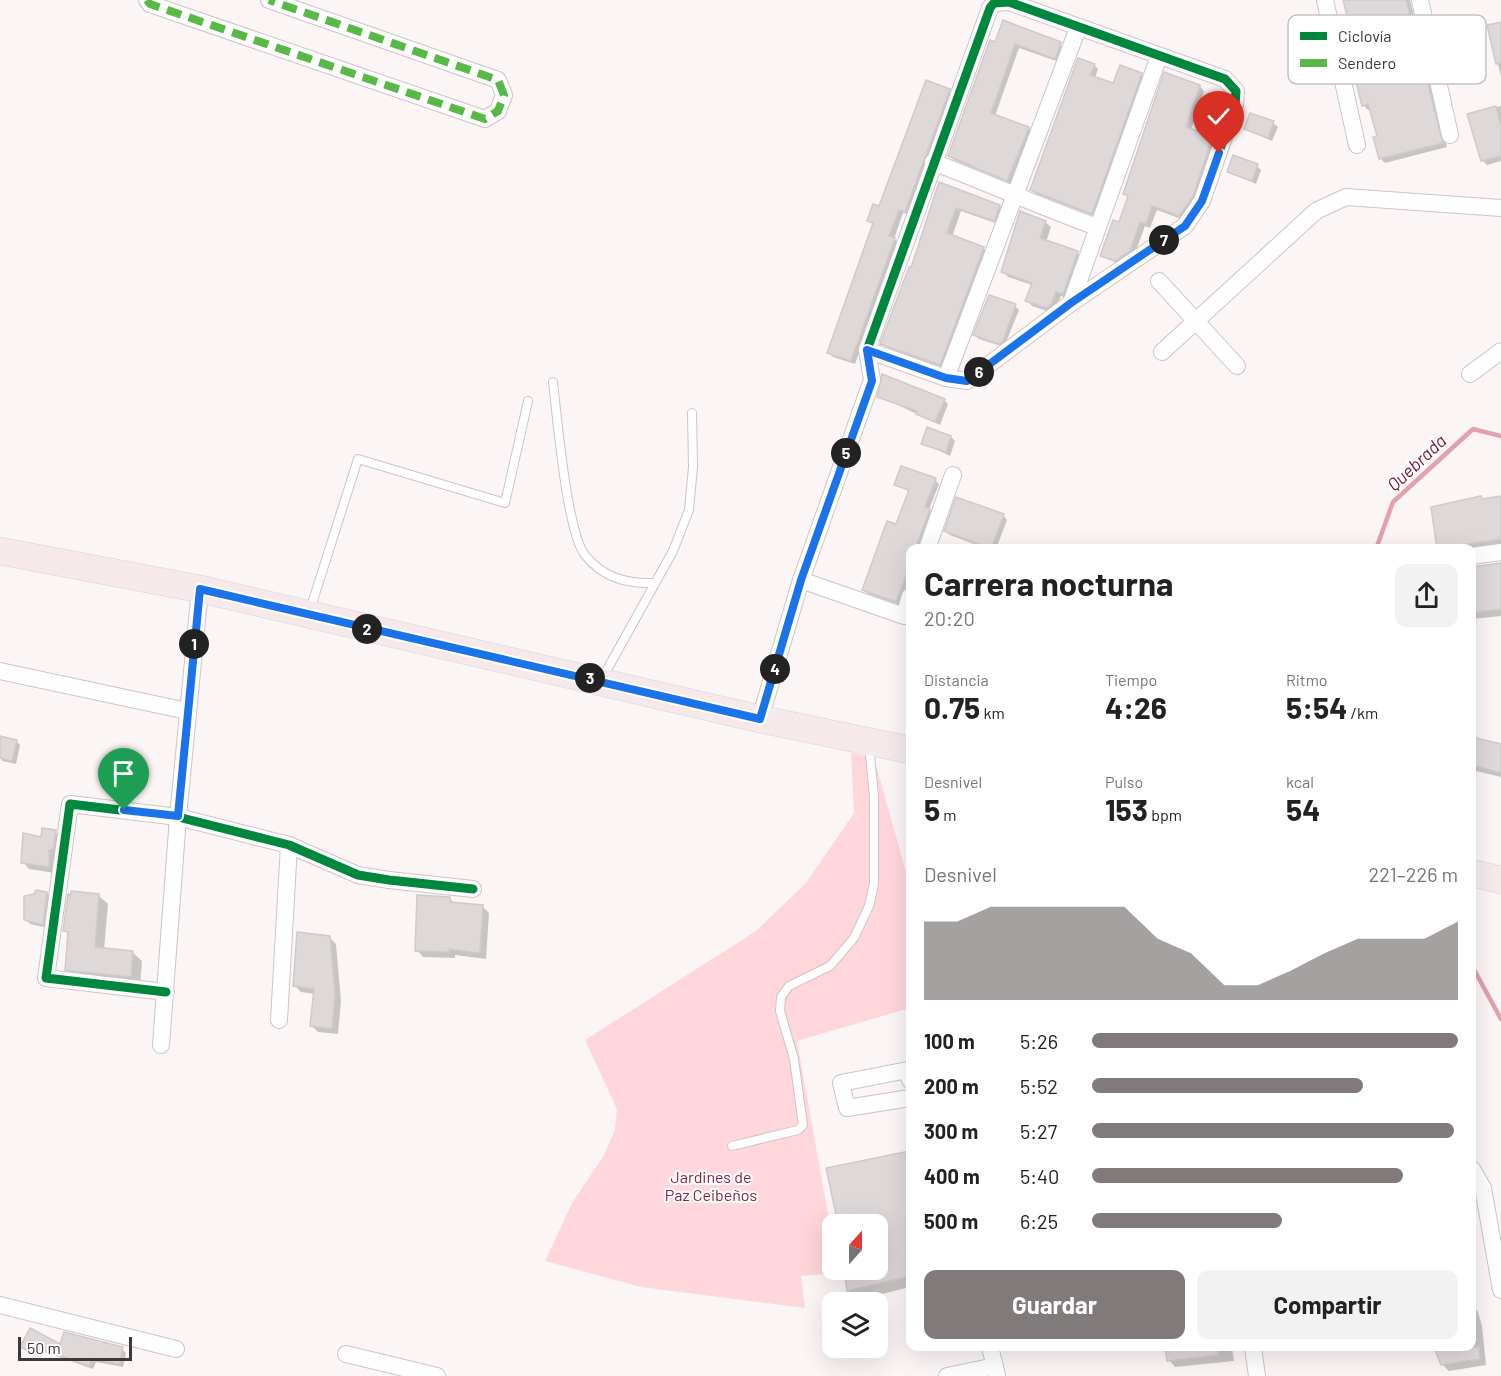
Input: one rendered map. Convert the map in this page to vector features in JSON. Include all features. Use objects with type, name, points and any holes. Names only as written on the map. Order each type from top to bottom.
[{"type":"main road","points":[[0,550],[200,589],[308,616],[602,681],[760,719],[906,749]]},
{"type":"main road","points":[[1476,874],[1501,880]]},
{"type":"street","points":[[149,1],[485,119],[498,111],[504,95],[498,80],[269,0]]},
{"type":"street","points":[[1325,0],[1328,15]]},
{"type":"street","points":[[1420,0],[1423,15]]},
{"type":"street","points":[[760,719],[801,580],[872,381],[867,350],[987,14],[994,3],[1009,2],[1225,79],[1236,91],[1237,98],[1202,201],[1185,226],[1071,303],[967,381],[946,378],[867,350]]},
{"type":"street","points":[[946,378],[1078,28]]},
{"type":"street","points":[[1071,303],[1159,56]]},
{"type":"street","points":[[1344,84],[1357,145]]},
{"type":"street","points":[[1439,84],[1450,135]]},
{"type":"street","points":[[933,162],[1097,226]]},
{"type":"street","points":[[1162,352],[1316,211],[1332,201],[1346,197],[1501,208]]},
{"type":"street","points":[[1158,281],[1237,366]]},
{"type":"street","points":[[1470,374],[1501,351]]},
{"type":"street","points":[[929,544],[953,475]]},
{"type":"street","points":[[1476,555],[1501,552]]},
{"type":"street","points":[[801,580],[903,616],[906,607]]},
{"type":"street","points":[[161,1045],[178,816],[200,589]]},
{"type":"street","points":[[0,671],[187,711]]},
{"type":"street","points":[[166,992],[46,978],[70,804],[178,816],[289,845],[358,874],[389,880],[473,888]]},
{"type":"street","points":[[279,1020],[289,845]]},
{"type":"street","points":[[906,1070],[841,1083],[847,1108],[906,1099]]},
{"type":"street","points":[[1476,1176],[1483,1188],[1501,1290]]},
{"type":"street","points":[[0,1305],[176,1349]]},
{"type":"street","points":[[947,1376],[996,1371],[991,1351]]},
{"type":"street","points":[[1254,1351],[1257,1376]]},
{"type":"street","points":[[346,1354],[437,1376]]},
{"type":"lane","points":[[553,382],[569,503],[583,554],[602,573],[633,584],[655,583]]},
{"type":"lane","points":[[308,616],[358,459],[505,503],[528,401]]},
{"type":"lane","points":[[602,681],[673,551],[689,510],[693,466],[692,413]]},
{"type":"lane","points":[[732,1146],[798,1130],[803,1125],[794,1059],[780,1011],[781,997],[789,986],[830,966],[854,938],[869,906],[874,884],[874,796],[868,742]]},
{"type":"green space","name":"Jardines de Paz Ceibeños","points":[[851,753],[874,758],[906,872],[906,1009],[797,1041],[828,1214],[822,1214],[822,1274],[801,1276],[805,1308],[641,1287],[545,1261],[572,1203],[603,1157],[615,1130],[617,1109],[585,1040],[756,931],[806,883],[854,813]]},
{"type":"building","points":[[1343,0],[1406,0],[1410,15],[1347,15]]},
{"type":"building","points":[[1003,20],[1061,42],[1055,59],[1015,44],[991,113],[1029,127],[1007,181],[948,156],[990,40],[995,42]]},
{"type":"building","points":[[1501,22],[1501,63],[1496,64],[1487,25]]},
{"type":"building","points":[[1078,58],[1095,64],[1090,75],[1113,83],[1120,65],[1142,73],[1092,214],[1030,190]]},
{"type":"building","points":[[1164,72],[1200,85],[1186,127],[1213,136],[1193,196],[1179,216],[1152,206],[1146,224],[1140,222],[1130,251],[1115,261],[1100,256],[1113,220],[1119,222],[1128,196],[1123,194]]},
{"type":"building","points":[[926,80],[950,89],[905,212],[899,210],[889,236],[895,238],[851,361],[827,353],[873,223],[867,221],[873,204],[879,206]]},
{"type":"building","points":[[1356,84],[1428,84],[1443,143],[1379,159],[1373,137],[1377,136],[1368,104],[1362,106]]},
{"type":"building","points":[[1496,106],[1501,126],[1501,156],[1481,161],[1467,114]]},
{"type":"building","points":[[1250,113],[1274,121],[1268,138],[1244,129]]},
{"type":"building","points":[[1233,155],[1258,164],[1252,181],[1227,172]]},
{"type":"building","points":[[939,182],[1000,205],[994,221],[956,208],[947,233],[984,247],[940,365],[880,344],[909,267],[911,268]]},
{"type":"building","points":[[1020,211],[1046,221],[1040,238],[1078,251],[1063,294],[1056,292],[1051,305],[1046,308],[1025,301],[1032,283],[1001,272]]},
{"type":"building","points":[[989,295],[1016,304],[1003,341],[999,344],[973,335]]},
{"type":"building","points":[[882,374],[945,399],[935,422],[916,414],[917,411],[877,397]]},
{"type":"building","points":[[927,427],[951,436],[946,452],[921,444]]},
{"type":"building","points":[[901,466],[936,478],[925,507],[930,509],[917,544],[906,544],[906,576],[896,602],[862,590],[887,521],[896,524],[909,490],[894,485]]},
{"type":"building","points":[[1481,496],[1482,499],[1501,496],[1501,539],[1468,544],[1436,544],[1431,507]]},
{"type":"building","points":[[956,497],[1004,514],[993,544],[978,544],[944,531]]},
{"type":"building","points":[[1501,563],[1501,609],[1476,612],[1476,566]]},
{"type":"building","points":[[0,736],[17,740],[12,761],[0,758]]},
{"type":"building","points":[[1476,738],[1501,744],[1501,773],[1476,766]]},
{"type":"building","points":[[42,828],[56,830],[53,849],[49,850],[49,867],[21,863],[23,833],[41,837]]},
{"type":"building","points":[[36,890],[47,892],[43,925],[24,920],[24,896],[34,894]]},
{"type":"building","points":[[71,891],[99,894],[95,947],[133,951],[131,977],[65,970],[68,932],[63,931],[68,894],[71,895]]},
{"type":"building","points":[[417,895],[450,897],[450,902],[483,905],[480,953],[449,949],[449,952],[415,951]]},
{"type":"building","points":[[297,932],[330,936],[335,994],[332,1029],[310,1026],[314,989],[293,986]]},
{"type":"building","points":[[906,1152],[906,1277],[847,1291],[846,1280],[888,1280],[888,1214],[836,1214],[826,1168]]},
{"type":"building","points":[[30,1328],[60,1344],[64,1332],[123,1347],[119,1364],[92,1358],[89,1366],[38,1348],[35,1354],[20,1347]]},
{"type":"building","points":[[1476,1347],[1479,1347],[1480,1359],[1441,1365],[1436,1351],[1476,1351]]},
{"type":"building","points":[[1166,1351],[1218,1351],[1218,1355],[1167,1361]]},
{"type":"waterway","name":"Quebrada","points":[[1378,544],[1393,502],[1473,429],[1501,436]]},
{"type":"waterway","name":"Quebrada","points":[[1476,973],[1501,1019]]},
{"type":"marked path","points":[[147,0],[150,4],[485,119],[498,111],[504,95],[498,80],[269,0]]},
{"type":"cycle path","points":[[760,719],[801,580],[872,380],[867,350],[990,8],[994,3],[1009,2],[1225,79],[1236,91],[1235,105],[1202,201],[1185,226],[1071,303],[967,381],[946,378],[867,350]]},
{"type":"cycle path","points":[[166,992],[46,978],[70,804],[178,817],[289,845],[358,875],[473,889]]},
{"type":"route","points":[[124,810],[178,816],[200,589],[308,616],[602,681],[760,719],[801,580],[872,381],[867,350],[946,378],[967,381],[1071,303],[1185,226],[1195,215],[1202,201],[1219,153]]}]
